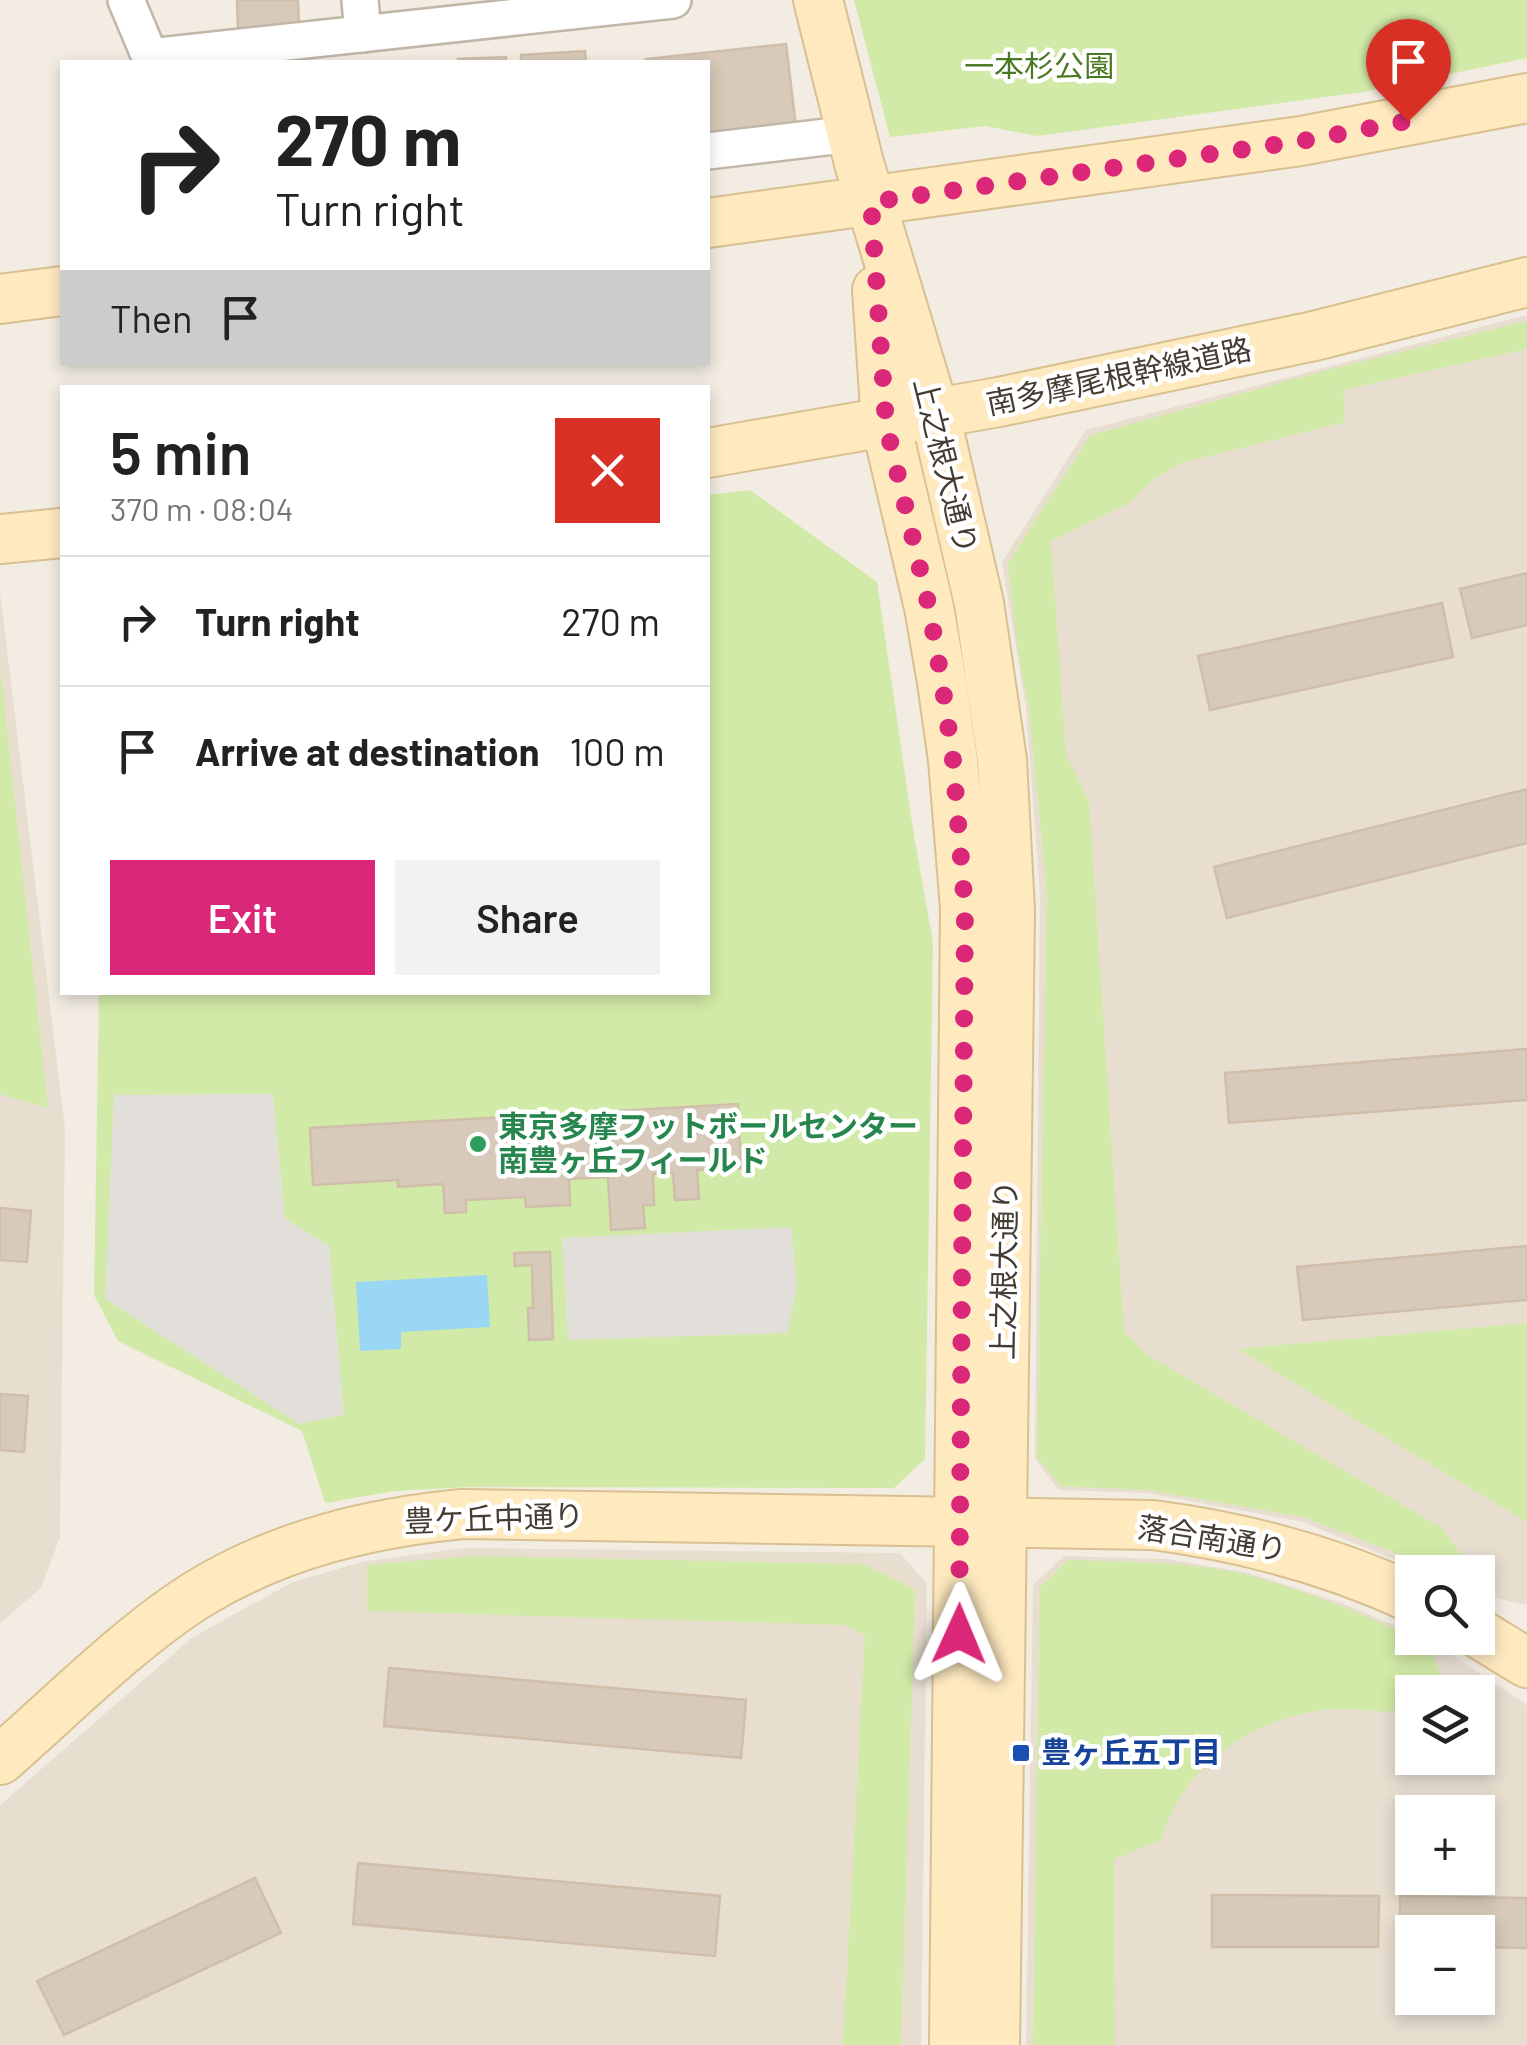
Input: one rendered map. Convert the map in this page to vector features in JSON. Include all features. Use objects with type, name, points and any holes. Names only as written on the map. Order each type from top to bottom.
[{"type":"street","points":[[126,0],[150,58],[673,0]]},
{"type":"street","points":[[818,0],[871,202]]},
{"type":"street","points":[[710,223],[1302,141],[1527,98]]},
{"type":"street","points":[[710,151],[851,134]]},
{"type":"street","name":"上之根大通り","points":[[871,202],[935,414],[979,604],[1002,760],[1010,911],[954,2045]]},
{"type":"street","name":"上之根大通り","points":[[871,202],[886,424],[929,607],[960,832],[995,2045]]},
{"type":"street","name":"南多摩尾根幹線道路","points":[[710,453],[886,424],[1314,336],[1527,282]]},
{"type":"street","points":[[0,298],[60,291]]},
{"type":"street","points":[[0,539],[60,533]]},
{"type":"street","name":"豊ケ丘中通り","points":[[0,1760],[162,1620],[201,1592],[284,1552],[353,1529],[462,1514],[981,1521]]},
{"type":"street","name":"落合南通り","points":[[981,1521],[1153,1525],[1222,1534],[1296,1552],[1362,1574],[1395,1590]]},
{"type":"street","points":[[1495,1643],[1527,1663]]},
{"type":"shaded area","points":[[1527,315],[1527,1323],[1239,1349],[1527,1522],[1527,1605],[1495,1598],[1495,1555],[1395,1555],[1395,1560],[1303,1522],[1147,1493],[1058,1490],[1035,1458],[1040,895],[1026,708],[1002,562],[1086,430]]},
{"type":"shaded area","points":[[0,592],[65,1129],[60,1537],[41,1588],[0,1623]]},
{"type":"shaded area","points":[[273,1094],[285,1218],[329,1246],[344,1415],[299,1424],[105,1299],[114,1095]]},
{"type":"shaded area","points":[[791,1227],[797,1287],[787,1333],[568,1340],[562,1238]]},
{"type":"shaded area","points":[[465,1548],[900,1553],[927,1584],[921,2045],[0,2045],[0,1805],[193,1637],[291,1583],[361,1562]]},
{"type":"shaded area","points":[[1064,1556],[1166,1559],[1249,1573],[1342,1603],[1395,1626],[1395,1655],[1452,1655],[1482,1675],[1395,1675],[1395,1775],[1495,1775],[1495,1684],[1527,1705],[1527,2045],[1026,2045],[1033,1585]]},
{"type":"green space","name":"一本杉公園","points":[[854,0],[1527,0],[1527,58],[1363,92],[1037,136],[985,126],[890,137]]},
{"type":"green space","points":[[1527,321],[1527,349],[1343,390],[1345,422],[1181,463],[1152,480],[1129,503],[1051,541],[1066,754],[1089,801],[1124,1332],[1146,1354],[1442,1528],[1461,1555],[1401,1555],[1304,1517],[1147,1490],[1061,1486],[1037,1457],[1047,893],[1029,708],[1008,563],[1091,435],[1327,370]]},
{"type":"green space","name":"東京多摩フットボールセンター 南豊ヶ丘フィールド","points":[[750,490],[877,582],[933,942],[925,1459],[894,1488],[470,1487],[395,1491],[325,1503],[302,1431],[118,1341],[94,1295],[99,995],[710,995],[710,495]]},
{"type":"green space","points":[[0,666],[48,1108],[0,1094]]},
{"type":"green space","points":[[1527,1323],[1527,1522],[1238,1349]]},
{"type":"green space","points":[[474,1556],[863,1564],[915,1589],[901,2045],[843,2045],[865,1635],[844,1625],[367,1611],[367,1565]]},
{"type":"green space","points":[[1068,1560],[1229,1571],[1274,1582],[1395,1630],[1395,1655],[1433,1655],[1441,1675],[1395,1675],[1395,1712],[1312,1712],[1255,1730],[1207,1764],[1188,1786],[1161,1840],[1114,1859],[1115,2045],[1033,2045],[1040,1587]]},
{"type":"water","points":[[487,1275],[490,1327],[401,1332],[401,1349],[360,1351],[356,1282]]},
{"type":"building","points":[[237,0],[298,0],[299,26],[238,29]]},
{"type":"building","points":[[786,44],[796,127],[710,138],[710,60],[646,59]]},
{"type":"building","points":[[585,51],[586,60],[521,60],[521,55]]},
{"type":"building","points":[[506,57],[506,60],[458,59]]},
{"type":"building","points":[[1527,573],[1527,625],[1472,638],[1460,589]]},
{"type":"building","points":[[1442,603],[1453,657],[1210,710],[1198,656]]},
{"type":"building","points":[[1527,789],[1527,843],[1227,918],[1214,867]]},
{"type":"building","points":[[1527,1049],[1527,1100],[1229,1123],[1225,1073]]},
{"type":"building","points":[[738,1104],[741,1168],[697,1170],[699,1199],[675,1200],[673,1173],[653,1174],[654,1205],[643,1205],[645,1228],[611,1230],[608,1177],[569,1179],[570,1205],[526,1207],[525,1197],[466,1200],[466,1212],[445,1213],[443,1184],[398,1187],[398,1180],[313,1185],[310,1128]]},
{"type":"building","points":[[0,1208],[31,1211],[27,1262],[0,1260]]},
{"type":"building","points":[[1527,1246],[1527,1300],[1303,1320],[1297,1267]]},
{"type":"building","points":[[550,1252],[553,1339],[529,1340],[532,1265],[515,1266],[514,1253]]},
{"type":"building","points":[[0,1394],[28,1396],[24,1452],[0,1450]]},
{"type":"building","points":[[389,1668],[746,1700],[741,1758],[384,1726]]},
{"type":"building","points":[[358,1863],[720,1896],[715,1956],[353,1924]]},
{"type":"building","points":[[255,1878],[281,1933],[64,2035],[37,1981]]},
{"type":"building","points":[[1212,1895],[1379,1896],[1378,1947],[1212,1947]]},
{"type":"building","points":[[1400,1896],[1527,1898],[1527,1948],[1495,1947],[1495,1915],[1400,1915]]},
{"type":"place","name":"東京多摩フットボールセンター 南豊ヶ丘フィールド","points":[[478,1144]]},
{"type":"place","name":"豊ヶ丘五丁目","points":[[1021,1753]]},
{"type":"route","points":[[959,1634],[965,908],[953,760],[942,682],[929,607],[886,424],[871,202],[1302,141],[1408,121]]}]
